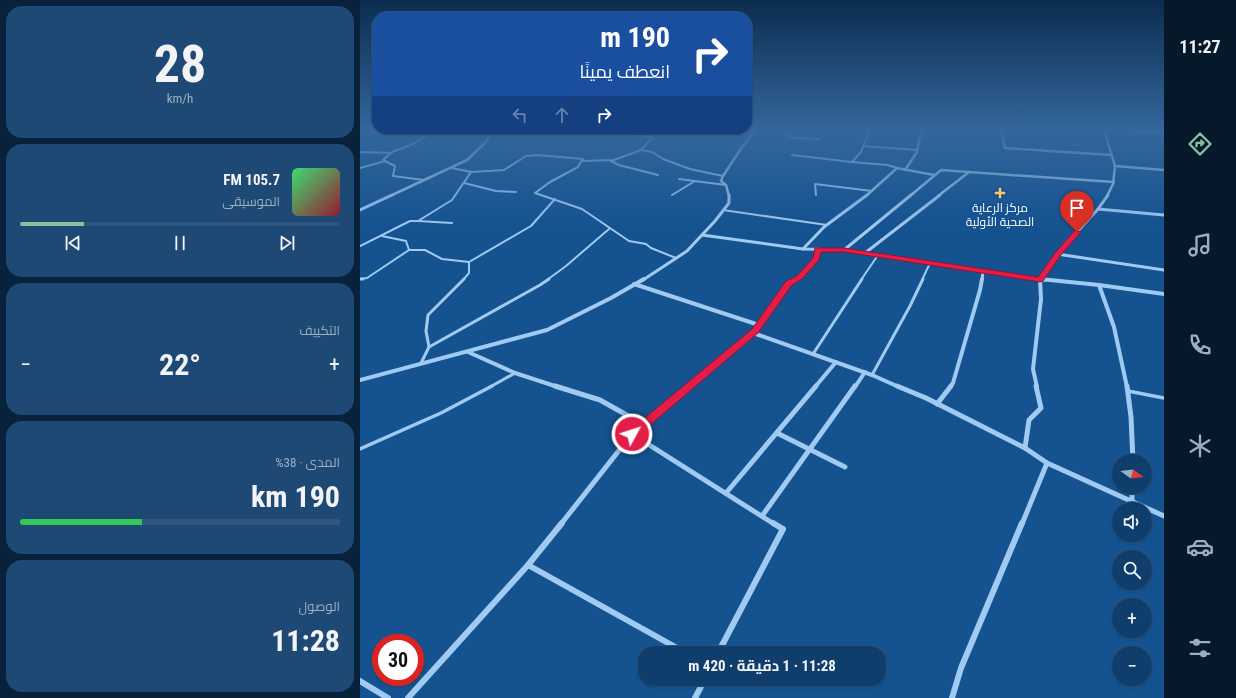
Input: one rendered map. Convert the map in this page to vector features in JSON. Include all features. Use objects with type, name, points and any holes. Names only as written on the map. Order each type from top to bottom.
[{"type":"street","points":[[360,210],[462,163]]},
{"type":"street","points":[[360,380],[547,330],[611,298],[687,251],[702,235],[729,203],[726,185],[721,181],[732,163]]},
{"type":"street","points":[[905,170],[911,163]]},
{"type":"street","points":[[1025,448],[1029,420],[1041,408],[1033,369],[1041,299],[1040,279],[1057,254],[1098,209],[1112,189],[1116,177],[1114,163]]},
{"type":"street","points":[[1115,166],[1164,170]]},
{"type":"street","points":[[803,249],[827,225],[872,191],[897,168],[934,175]]},
{"type":"street","points":[[844,250],[941,170],[1114,182]]},
{"type":"street","points":[[864,253],[969,172]]},
{"type":"street","points":[[1098,209],[1164,215]]},
{"type":"street","points":[[702,235],[803,249],[844,250],[1040,279],[1164,294]]},
{"type":"street","points":[[408,698],[528,565],[632,434],[753,333],[789,283],[799,278],[817,259],[818,249]]},
{"type":"street","points":[[1057,254],[1164,270]]},
{"type":"street","points":[[937,404],[953,384],[980,290],[983,271]]},
{"type":"street","points":[[634,284],[760,325]]},
{"type":"street","points":[[1099,285],[1110,311],[1128,391],[1133,454]]},
{"type":"street","points":[[753,333],[865,372],[937,404],[1025,448],[1047,463],[1132,502],[1132,494]]},
{"type":"street","points":[[468,352],[516,373],[600,400],[632,418],[632,434]]},
{"type":"street","points":[[726,493],[836,362]]},
{"type":"street","points":[[762,516],[865,372]]},
{"type":"street","points":[[777,433],[845,467]]},
{"type":"street","points":[[632,434],[783,529],[722,646]]},
{"type":"street","points":[[952,698],[960,668],[1047,463]]},
{"type":"street","points":[[1152,511],[1164,516]]},
{"type":"street","points":[[528,565],[673,646]]},
{"type":"street","points":[[360,681],[388,698]]},
{"type":"street","points":[[695,698],[701,686]]},
{"type":"lane","points":[[360,168],[379,163]]},
{"type":"lane","points":[[388,163],[395,166],[393,176],[424,180]]},
{"type":"lane","points":[[452,168],[471,172],[504,170],[516,163]]},
{"type":"lane","points":[[580,163],[578,167],[550,182],[535,193],[582,209],[630,241],[646,244],[651,248],[676,258]]},
{"type":"lane","points":[[614,163],[658,176]]},
{"type":"lane","points":[[673,163],[690,169],[723,176]]},
{"type":"lane","points":[[859,163],[888,165],[897,168]]},
{"type":"lane","points":[[418,221],[452,200],[471,172]]},
{"type":"lane","points":[[679,179],[726,185]]},
{"type":"lane","points":[[672,195],[695,181]]},
{"type":"lane","points":[[464,183],[496,191],[516,192]]},
{"type":"lane","points":[[816,195],[814,184],[872,191]]},
{"type":"lane","points":[[360,279],[367,278],[409,250],[425,250],[442,259],[470,262],[531,226],[555,199]]},
{"type":"lane","points":[[724,210],[827,225]]},
{"type":"lane","points":[[360,246],[410,221],[452,223]]},
{"type":"lane","points":[[420,365],[429,347],[540,285],[566,266],[609,228]]},
{"type":"lane","points":[[382,236],[406,241],[409,250]]},
{"type":"lane","points":[[814,354],[839,312],[878,255]]},
{"type":"lane","points":[[429,347],[426,331],[428,315],[469,273],[470,262]]},
{"type":"lane","points":[[872,376],[910,306],[930,263]]},
{"type":"lane","points":[[360,449],[441,413],[516,373]]},
{"type":"lane","points":[[1128,391],[1164,398]]},
{"type":"place","name":"مركز الرعاية الصحية الأولية","points":[[1000,193]]},
{"type":"route","points":[[632,434],[755,331],[789,283],[799,278],[817,259],[818,249],[844,250],[1040,279],[1057,254],[1077,232]]}]
